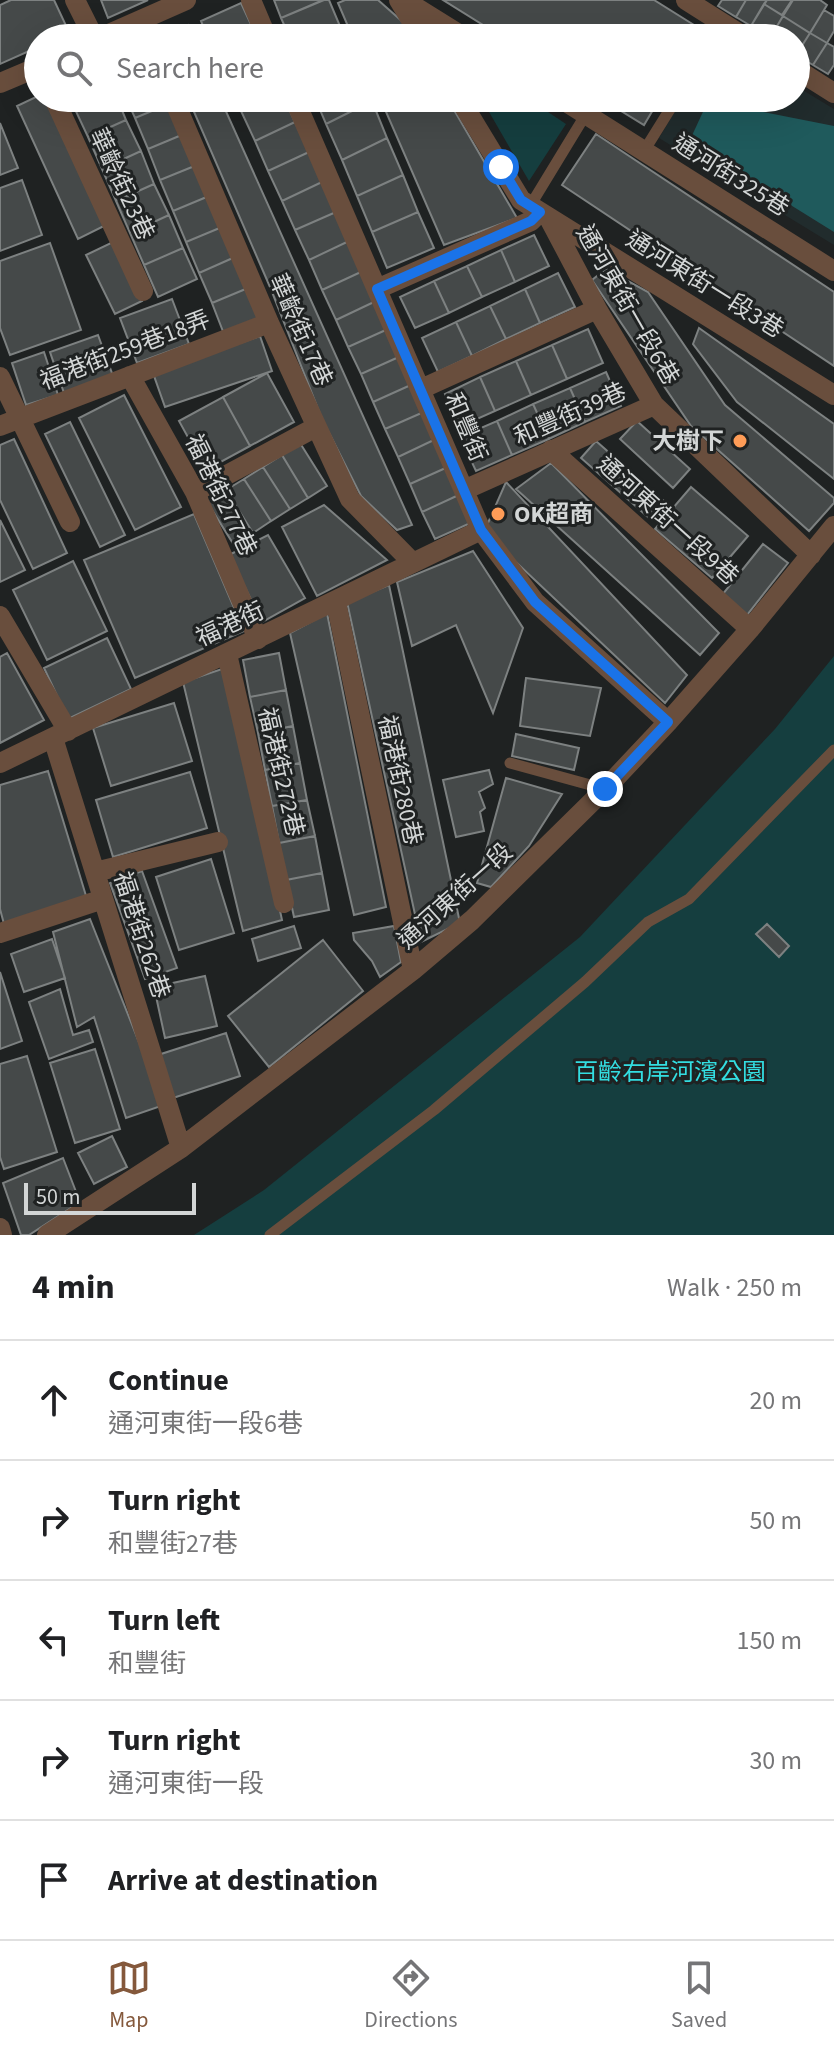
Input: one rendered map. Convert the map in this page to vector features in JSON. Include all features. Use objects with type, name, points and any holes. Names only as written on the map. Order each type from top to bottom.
[{"type":"street","points":[[75,0],[89,24]]},
{"type":"street","points":[[151,24],[186,0]]},
{"type":"street","points":[[251,0],[261,24]]},
{"type":"street","points":[[401,0],[414,24]]},
{"type":"street","points":[[401,0],[441,24]]},
{"type":"street","points":[[686,0],[712,24]]},
{"type":"street","points":[[0,83],[24,73]]},
{"type":"street","points":[[810,78],[834,93]]},
{"type":"street","name":"華齡街23巷","points":[[60,112],[143,291]]},
{"type":"street","name":"華齡街17巷","points":[[179,112],[269,323],[350,499],[413,563]]},
{"type":"street","name":"和豐街","points":[[300,112],[481,530],[535,602],[668,722]]},
{"type":"street","name":"通河東街一段6巷","points":[[468,112],[521,200],[540,212],[654,405],[811,555]]},
{"type":"street","name":"通河街325巷","points":[[583,112],[834,271]]},
{"type":"street","points":[[377,289],[531,221],[540,212]]},
{"type":"street","name":"通河東街一段3巷","points":[[540,212],[834,395]]},
{"type":"street","points":[[421,389],[597,309]]},
{"type":"street","name":"福港街259巷18弄","points":[[9,422],[269,323]]},
{"type":"street","name":"福港街277巷","points":[[130,376],[195,492],[258,639]]},
{"type":"street","points":[[0,377],[9,422],[70,522]]},
{"type":"street","name":"和豐街39巷","points":[[464,490],[654,405]]},
{"type":"street","points":[[195,492],[316,427]]},
{"type":"street","name":"通河東街一段9巷","points":[[551,450],[750,629]]},
{"type":"street","name":"通河東街一段","points":[[47,1235],[181,1148],[413,970],[472,920],[668,722],[750,629],[834,526]]},
{"type":"street","name":"福港街","points":[[0,763],[481,530]]},
{"type":"street","name":"福港街280巷","points":[[336,602],[413,970]]},
{"type":"street","name":"福港街262巷","points":[[4,628],[60,734],[95,872],[181,1148]]},
{"type":"street","name":"福港街272巷","points":[[227,654],[284,903]]},
{"type":"street","points":[[95,872],[218,842]]},
{"type":"street","points":[[0,933],[103,899]]},
{"type":"street","points":[[0,1228],[2,1235]]},
{"type":"lane","points":[[644,151],[668,112]]},
{"type":"lane","points":[[540,212],[586,114]]},
{"type":"lane","points":[[270,1235],[434,1110],[585,982],[648,922],[689,899],[834,750]]},
{"type":"lane","points":[[510,763],[605,789]]},
{"type":"shaded area","points":[[810,94],[834,109],[834,245],[659,138],[675,112],[810,112]]},
{"type":"shaded area","points":[[703,112],[763,112],[834,126],[834,232],[689,142]]},
{"type":"green space","points":[[489,112],[548,112],[566,124],[529,181]]},
{"type":"green space","name":"百齡右岸河濱公園","points":[[834,656],[834,1235],[194,1235],[264,1190],[580,937],[775,729]]},
{"type":"building","points":[[11,0],[54,0],[65,24],[24,24],[24,53],[0,64],[0,5]]},
{"type":"building","points":[[101,0],[148,0],[108,18]]},
{"type":"building","points":[[274,0],[323,0],[281,18]]},
{"type":"building","points":[[329,0],[339,24],[284,24],[281,18]]},
{"type":"building","points":[[345,0],[378,0],[405,24],[347,24],[338,3]]},
{"type":"building","points":[[443,0],[654,0],[692,24],[482,24]]},
{"type":"building","points":[[722,0],[746,0],[736,17],[718,6]]},
{"type":"building","points":[[746,0],[767,0],[752,24],[736,17]]},
{"type":"building","points":[[767,0],[792,0],[782,15],[764,4]]},
{"type":"building","points":[[793,0],[820,0],[827,5],[810,33],[810,24],[796,24],[783,16]]},
{"type":"building","points":[[241,3],[251,24],[202,24],[201,21]]},
{"type":"building","points":[[764,4],[783,16],[778,24],[752,24]]},
{"type":"building","points":[[824,10],[834,16],[834,31],[827,43],[810,33]]},
{"type":"building","points":[[783,16],[796,24],[778,24]]},
{"type":"building","points":[[810,33],[827,43],[813,65],[810,63]]},
{"type":"building","points":[[827,43],[834,47],[834,65],[828,74],[813,65]]},
{"type":"building","points":[[24,103],[24,112],[51,112],[104,226],[78,239],[17,106]]},
{"type":"building","points":[[76,112],[123,112],[126,120],[88,137]]},
{"type":"building","points":[[132,112],[149,112],[135,118]]},
{"type":"building","points":[[149,112],[175,112],[184,134],[148,149],[135,118]]},
{"type":"building","points":[[194,112],[226,112],[412,525],[397,530],[361,496],[322,419],[270,287]]},
{"type":"building","points":[[241,112],[290,112],[295,122],[255,141]]},
{"type":"building","points":[[321,112],[350,112],[326,124]]},
{"type":"building","points":[[350,112],[376,112],[387,138],[342,160],[326,124]]},
{"type":"building","points":[[386,112],[455,112],[517,218],[444,245]]},
{"type":"building","points":[[623,112],[652,112],[644,125]]},
{"type":"building","points":[[126,120],[141,151],[102,169],[88,137]]},
{"type":"building","points":[[295,122],[309,152],[268,171],[255,141]]},
{"type":"building","points":[[0,123],[18,168],[0,175]]},
{"type":"building","points":[[184,134],[197,165],[160,180],[148,149]]},
{"type":"building","points":[[596,134],[834,292],[834,366],[562,185]]},
{"type":"building","points":[[387,138],[403,175],[357,196],[342,160]]},
{"type":"building","points":[[141,151],[154,184],[116,201],[102,169]]},
{"type":"building","points":[[309,152],[322,182],[282,201],[268,171]]},
{"type":"building","points":[[197,165],[209,196],[173,211],[160,180]]},
{"type":"building","points":[[403,175],[418,212],[372,232],[357,196]]},
{"type":"building","points":[[22,180],[42,235],[0,251],[0,188]]},
{"type":"building","points":[[322,182],[336,212],[295,230],[282,201]]},
{"type":"building","points":[[154,184],[169,215],[130,233],[116,201]]},
{"type":"building","points":[[209,196],[222,227],[186,242],[173,211]]},
{"type":"building","points":[[336,212],[349,241],[309,260],[295,230]]},
{"type":"building","points":[[418,212],[434,248],[387,268],[372,232]]},
{"type":"building","points":[[169,215],[183,248],[144,265],[130,233]]},
{"type":"building","points":[[222,227],[235,257],[199,273],[186,242]]},
{"type":"building","points":[[534,235],[549,266],[515,282],[501,250]]},
{"type":"building","points":[[349,241],[363,271],[322,290],[309,260]]},
{"type":"building","points":[[113,242],[142,301],[115,314],[86,255]]},
{"type":"building","points":[[50,243],[81,330],[10,355],[0,328],[0,261]]},
{"type":"building","points":[[183,248],[197,279],[158,297],[144,265]]},
{"type":"building","points":[[501,250],[515,282],[482,297],[467,266]]},
{"type":"building","points":[[235,257],[248,288],[212,303],[199,273]]},
{"type":"building","points":[[467,266],[482,297],[449,313],[434,281]]},
{"type":"building","points":[[606,269],[648,292],[725,405],[834,498],[834,503],[809,531],[691,426],[592,280]]},
{"type":"building","points":[[363,271],[376,301],[336,320],[322,290]]},
{"type":"building","points":[[558,273],[575,307],[540,323],[525,289]]},
{"type":"building","points":[[434,281],[449,313],[415,328],[400,297]]},
{"type":"building","points":[[248,288],[261,319],[224,334],[212,303]]},
{"type":"building","points":[[525,289],[540,323],[506,339],[490,306]]},
{"type":"building","points":[[172,299],[189,344],[137,363],[120,318]]},
{"type":"building","points":[[376,301],[388,329],[348,347],[336,320]]},
{"type":"building","points":[[490,306],[506,339],[472,356],[456,322]]},
{"type":"building","points":[[456,322],[472,356],[438,372],[422,338]]},
{"type":"building","points":[[699,328],[834,424],[834,479],[737,402],[693,344]]},
{"type":"building","points":[[388,329],[401,356],[361,374],[348,347]]},
{"type":"building","points":[[588,329],[603,363],[567,379],[552,345]]},
{"type":"building","points":[[98,335],[113,376],[64,393],[50,352]]},
{"type":"building","points":[[260,336],[272,371],[165,407],[153,373]]},
{"type":"building","points":[[552,345],[567,379],[531,395],[516,361]]},
{"type":"building","points":[[44,352],[58,395],[26,405],[12,363]]},
{"type":"building","points":[[401,356],[413,384],[373,402],[361,374]]},
{"type":"building","points":[[516,361],[531,395],[495,411],[480,377]]},
{"type":"building","points":[[606,372],[621,406],[585,422],[570,388]]},
{"type":"building","points":[[267,373],[294,422],[250,446],[223,397]]},
{"type":"building","points":[[480,377],[495,411],[459,427],[445,394]]},
{"type":"building","points":[[413,384],[426,411],[385,429],[373,402]]},
{"type":"building","points":[[570,388],[585,422],[549,439],[533,404]]},
{"type":"building","points":[[124,395],[181,507],[135,530],[79,418]]},
{"type":"building","points":[[223,397],[250,446],[206,470],[179,421]]},
{"type":"building","points":[[533,404],[549,439],[512,455],[497,421]]},
{"type":"building","points":[[426,411],[438,438],[398,457],[385,429]]},
{"type":"building","points":[[497,421],[512,455],[476,471],[460,437]]},
{"type":"building","points":[[637,421],[690,469],[673,488],[620,439]]},
{"type":"building","points":[[70,422],[125,535],[100,547],[45,434]]},
{"type":"building","points":[[438,438],[450,466],[410,484],[398,457]]},
{"type":"building","points":[[14,439],[67,553],[33,569],[0,500],[0,445]]},
{"type":"building","points":[[596,441],[663,500],[648,517],[581,458]]},
{"type":"building","points":[[300,443],[327,486],[308,498],[282,455]]},
{"type":"building","points":[[282,455],[308,498],[290,509],[263,467]]},
{"type":"building","points":[[551,463],[719,633],[700,655],[516,489]]},
{"type":"building","points":[[450,466],[463,493],[422,512],[410,484]]},
{"type":"building","points":[[263,467],[290,509],[271,521],[244,479]]},
{"type":"building","points":[[244,479],[271,521],[253,533],[226,490]]},
{"type":"building","points":[[506,482],[687,675],[665,703],[484,532]]},
{"type":"building","points":[[691,487],[748,536],[712,578],[655,529]]},
{"type":"building","points":[[226,490],[253,533],[234,545],[207,502]]},
{"type":"building","points":[[463,493],[475,521],[435,539],[422,512]]},
{"type":"building","points":[[324,505],[387,560],[317,596],[282,527]]},
{"type":"building","points":[[194,514],[244,631],[135,678],[84,560]]},
{"type":"building","points":[[0,520],[25,570],[0,582]]},
{"type":"building","points":[[268,535],[305,598],[262,622],[229,555]]},
{"type":"building","points":[[763,544],[788,563],[747,615],[722,595]]},
{"type":"building","points":[[473,551],[523,628],[493,713],[456,625],[412,646],[397,582]]},
{"type":"building","points":[[73,561],[107,631],[47,660],[13,590]]},
{"type":"building","points":[[389,585],[460,923],[421,942],[347,602]]},
{"type":"building","points":[[327,613],[386,907],[354,915],[290,633]]},
{"type":"building","points":[[107,638],[131,689],[68,719],[44,668]]},
{"type":"building","points":[[7,653],[44,720],[0,743],[0,657]]},
{"type":"building","points":[[279,653],[286,690],[250,697],[243,660]]},
{"type":"building","points":[[228,667],[282,920],[243,931],[183,682]]},
{"type":"building","points":[[526,678],[601,688],[590,736],[520,726]]},
{"type":"building","points":[[286,690],[293,726],[258,733],[250,697]]},
{"type":"building","points":[[174,703],[192,761],[111,786],[93,728]]},
{"type":"building","points":[[293,726],[300,763],[265,770],[258,733]]},
{"type":"building","points":[[516,734],[579,748],[574,770],[512,756]]},
{"type":"building","points":[[300,763],[307,800],[272,806],[265,770]]},
{"type":"building","points":[[489,770],[493,784],[479,792],[485,808],[480,812],[484,831],[456,837],[443,780]]},
{"type":"building","points":[[48,771],[87,899],[4,924],[0,909],[0,785]]},
{"type":"building","points":[[190,772],[207,828],[113,857],[96,800]]},
{"type":"building","points":[[506,778],[562,794],[529,846],[491,887],[477,883]]},
{"type":"building","points":[[307,800],[315,836],[279,843],[272,806]]},
{"type":"building","points":[[315,836],[322,873],[286,880],[279,843]]},
{"type":"building","points":[[211,859],[234,933],[179,950],[156,877]]},
{"type":"building","points":[[142,871],[177,968],[145,979],[110,883]]},
{"type":"building","points":[[322,873],[329,910],[294,917],[286,880]]},
{"type":"building","points":[[90,919],[164,1105],[126,1118],[94,1017],[77,1027],[53,932]]},
{"type":"building","points":[[767,924],[789,946],[779,957],[756,934]]},
{"type":"building","points":[[294,926],[301,948],[258,961],[252,939]]},
{"type":"building","points":[[394,926],[401,962],[380,977],[372,961],[354,940],[353,933]]},
{"type":"building","points":[[52,939],[65,978],[24,992],[11,954]]},
{"type":"building","points":[[323,940],[363,991],[269,1067],[228,1016]]},
{"type":"building","points":[[0,972],[22,1041],[0,1049]]},
{"type":"building","points":[[205,976],[217,1026],[165,1038],[154,987]]},
{"type":"building","points":[[60,989],[73,1035],[89,1030],[93,1042],[49,1059],[29,1002]]},
{"type":"building","points":[[226,1033],[240,1076],[173,1098],[158,1055]]},
{"type":"building","points":[[95,1049],[120,1129],[75,1143],[50,1063]]},
{"type":"building","points":[[27,1056],[57,1152],[4,1169],[0,1157],[0,1064]]},
{"type":"building","points":[[112,1136],[127,1167],[94,1184],[78,1153]]},
{"type":"building","points":[[63,1158],[80,1202],[29,1235],[21,1235],[3,1183]]},
{"type":"place","name":"大樹下","points":[[740,441]]},
{"type":"place","name":"OK超商","points":[[498,514]]},
{"type":"route","points":[[501,167],[521,200],[540,212],[531,221],[377,289],[481,530],[535,602],[668,722],[605,789]]}]
